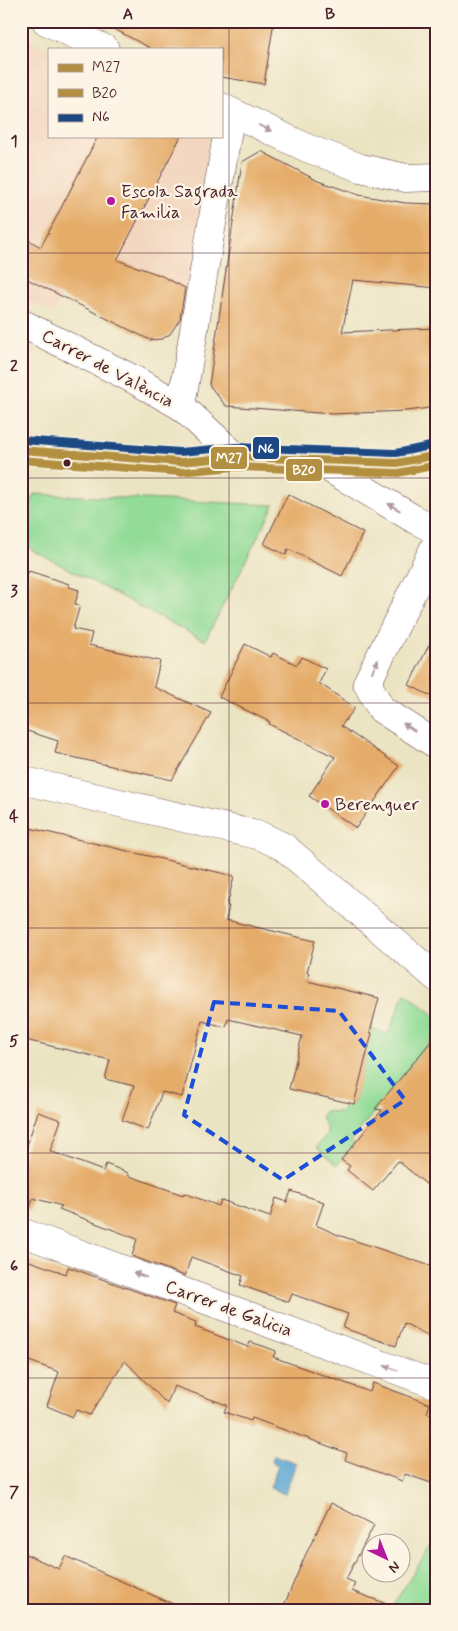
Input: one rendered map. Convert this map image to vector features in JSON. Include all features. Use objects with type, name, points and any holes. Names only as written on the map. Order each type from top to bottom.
[{"type":"street","points":[[46,21],[103,48]]},
{"type":"street","points":[[222,136],[226,110],[307,148],[361,168],[406,178],[437,177]]},
{"type":"street","points":[[181,406],[222,138]]},
{"type":"street","name":"Carrer de València","points":[[21,323],[131,378],[181,406],[236,457]]},
{"type":"street","points":[[21,450],[180,462],[236,457],[397,463],[437,455]]},
{"type":"street","points":[[316,460],[437,531]]},
{"type":"street","points":[[437,542],[367,683],[381,709],[437,745]]},
{"type":"street","points":[[21,780],[261,836],[284,847],[437,978]]},
{"type":"street","name":"Carrer de Galicia","points":[[21,1232],[437,1384]]},
{"type":"path","points":[[430,21],[437,25]]},
{"type":"highlighted area","points":[[214,1002],[339,1011],[405,1100],[283,1180],[184,1115]]},
{"type":"shaded area","name":"Escola Sagrada Familia","points":[[21,35],[48,48],[48,138],[210,138],[188,289],[169,280],[78,265],[53,313],[21,297]]},
{"type":"green space","points":[[34,494],[274,505],[205,641],[21,544],[21,533]]},
{"type":"green space","points":[[405,992],[437,1017],[437,1033],[351,1141],[355,1145],[337,1165],[316,1147],[327,1134],[326,1126],[321,1119],[324,1111],[339,1112],[354,1103],[372,1029],[388,1034]]},
{"type":"green space","points":[[437,1536],[437,1595],[431,1610],[390,1610],[407,1584],[410,1584],[410,1579]]},
{"type":"water","points":[[274,1455],[296,1463],[285,1494],[270,1488],[278,1466],[272,1461]]},
{"type":"building","points":[[99,21],[274,21],[264,84],[222,77],[222,48],[150,48]]},
{"type":"building","points":[[97,138],[180,138],[117,260],[160,275],[185,288],[180,319],[170,334],[162,339],[150,340],[21,276],[21,236],[41,247]]},
{"type":"building","points":[[261,151],[318,181],[359,195],[405,203],[437,204],[437,288],[353,280],[342,332],[437,328],[437,407],[407,411],[332,414],[226,406],[209,385],[242,162]]},
{"type":"building","points":[[288,494],[363,533],[342,576],[288,549],[286,555],[264,544]]},
{"type":"building","points":[[29,571],[69,584],[69,587],[79,590],[75,604],[80,605],[73,629],[92,633],[89,645],[160,661],[154,687],[211,713],[172,780],[55,753],[58,741],[21,729],[21,593]]},
{"type":"building","points":[[437,629],[437,699],[409,685]]},
{"type":"building","points":[[245,644],[271,657],[273,653],[297,665],[302,657],[326,669],[319,683],[355,708],[341,726],[399,766],[356,828],[309,796],[335,757],[219,697]]},
{"type":"building","points":[[21,826],[234,876],[227,906],[229,906],[226,920],[315,941],[307,972],[309,973],[307,981],[379,998],[354,1104],[289,1089],[302,1036],[228,1019],[226,1027],[202,1021],[182,1097],[162,1092],[148,1130],[122,1120],[134,1086],[105,1079],[110,1060],[21,1039]]},
{"type":"building","points":[[437,1034],[437,1193],[398,1161],[373,1191],[347,1170],[350,1166],[341,1160],[382,1110],[375,1109]]},
{"type":"building","points":[[38,1112],[61,1120],[50,1151],[103,1171],[106,1164],[128,1173],[127,1175],[183,1195],[184,1193],[219,1206],[221,1200],[270,1217],[276,1198],[287,1202],[291,1191],[324,1202],[316,1225],[338,1235],[437,1268],[437,1340],[404,1323],[396,1346],[343,1328],[348,1314],[292,1294],[289,1302],[240,1285],[243,1276],[191,1257],[185,1276],[132,1256],[137,1239],[59,1209],[62,1206],[33,1198],[29,1210],[21,1207],[21,1163]]},
{"type":"building","points":[[21,1258],[66,1274],[68,1267],[175,1305],[172,1313],[196,1322],[195,1327],[248,1347],[250,1342],[263,1346],[276,1351],[273,1357],[370,1392],[373,1383],[430,1404],[427,1413],[437,1416],[437,1485],[405,1474],[402,1481],[345,1460],[347,1453],[252,1418],[251,1421],[224,1412],[227,1405],[174,1386],[167,1404],[125,1361],[90,1415],[76,1410],[73,1417],[47,1406],[59,1372],[21,1358]]},
{"type":"building","points":[[331,1503],[374,1525],[369,1534],[360,1534],[360,1552],[346,1579],[355,1583],[352,1591],[395,1607],[395,1610],[282,1610],[305,1556]]},
{"type":"building","points":[[21,1552],[59,1569],[65,1556],[186,1610],[21,1610]]},
{"type":"transit line","name":"N6","points":[[22,440],[180,452],[236,447],[396,453],[435,445]]},
{"type":"transit line","name":"M27","points":[[21,450],[180,462],[236,457],[397,463],[437,455]]},
{"type":"transit line","name":"B20","points":[[21,460],[180,472],[236,467],[398,473],[437,465]]},
{"type":"place","name":"Escola Sagrada Familia","points":[[111,201]]},
{"type":"place","name":"Berenguer","points":[[325,804]]}]
